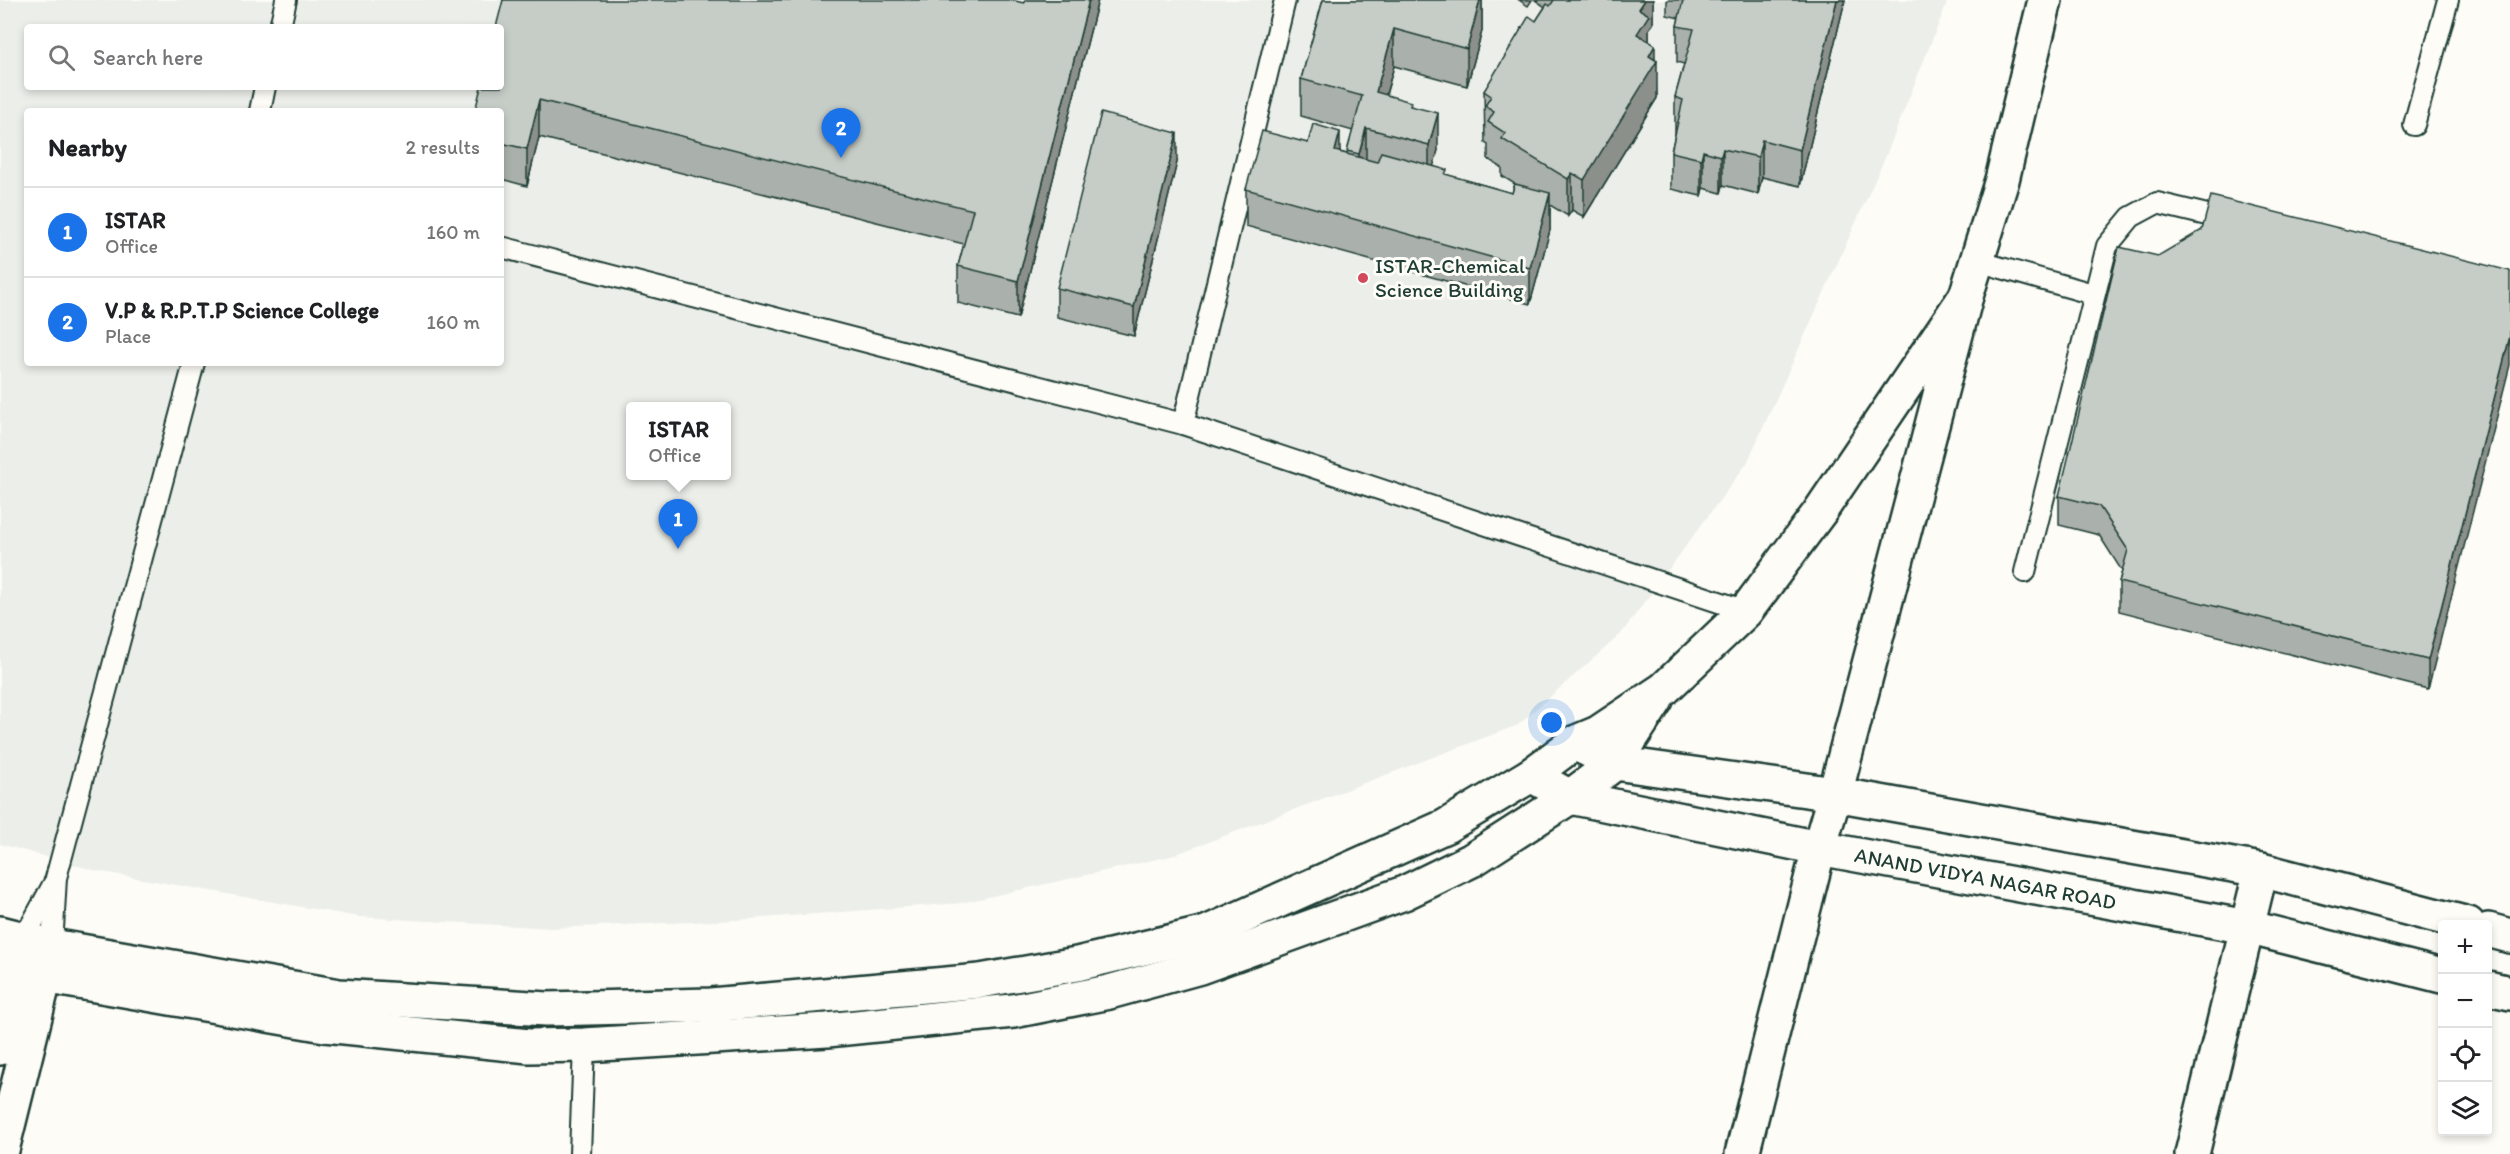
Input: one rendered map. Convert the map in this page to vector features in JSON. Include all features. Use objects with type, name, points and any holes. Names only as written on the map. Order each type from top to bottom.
[{"type":"main road","points":[[1742,1154],[1819,848],[1966,296],[2002,180],[2045,0]]},
{"type":"main road","points":[[23,955],[339,996],[547,1008],[711,1005],[980,981],[1077,964],[1206,933],[1446,825],[1531,775],[1574,743],[1598,733],[1664,689],[1746,611],[1819,513],[1966,296]]},
{"type":"main road","points":[[23,955],[325,1025],[529,1046],[584,1045],[827,1030],[1013,1011],[1109,992],[1200,967],[1404,893],[1472,860],[1570,797],[1615,763],[1664,689]]},
{"type":"main road","points":[[1574,743],[1615,763],[1835,794],[2261,870],[2453,920]]},
{"type":"main road","name":"ANAND VIDYA NAGAR ROAD","points":[[1531,775],[1570,797],[1819,848],[2247,927],[2438,975]]},
{"type":"main road","points":[[2192,1154],[2261,870]]},
{"type":"main road","points":[[2492,931],[2510,936]]},
{"type":"main road","points":[[0,1048],[23,955]]},
{"type":"main road","points":[[1,1154],[23,955]]},
{"type":"main road","points":[[2492,989],[2510,993]]},
{"type":"lane","points":[[281,24],[286,0]]},
{"type":"lane","points":[[1183,424],[1285,0]]},
{"type":"lane","points":[[2414,125],[2448,0]]},
{"type":"lane","points":[[261,108],[264,90]]},
{"type":"lane","points":[[2025,572],[2093,294],[2107,246],[2131,217],[2157,203],[2248,225]]},
{"type":"lane","points":[[504,249],[1183,424],[1746,611]]},
{"type":"lane","points":[[1977,261],[2093,294]]},
{"type":"lane","points":[[23,955],[56,878],[193,366]]},
{"type":"lane","points":[[23,955],[56,878]]},
{"type":"lane","points":[[580,1154],[584,1045]]},
{"type":"shaded area","points":[[0,0],[1948,0],[1885,158],[1747,463],[1621,634],[1518,725],[1171,856],[961,903],[735,920],[553,928],[359,917],[97,871],[0,844]]},
{"type":"building","points":[[503,0],[1011,0],[1024,3],[1025,0],[1089,0],[1018,281],[958,266],[973,210],[539,100],[527,149],[504,144],[504,108],[476,108],[480,90],[504,90],[504,24],[497,24]]},
{"type":"building","points":[[1323,0],[1480,0],[1467,49],[1394,29],[1376,92],[1411,102],[1410,106],[1438,113],[1429,145],[1366,128],[1359,154],[1347,151],[1362,96],[1301,79]]},
{"type":"building","points":[[1554,0],[1645,0],[1639,9],[1649,15],[1637,34],[1655,45],[1649,56],[1657,61],[1584,180],[1572,173],[1568,179],[1502,139],[1505,133],[1488,122],[1494,112],[1485,106],[1491,96],[1484,91],[1529,16],[1536,21],[1547,4],[1550,6]]},
{"type":"building","points":[[1683,0],[1837,0],[1800,150],[1762,140],[1758,157],[1723,149],[1721,156],[1703,151],[1701,159],[1671,152],[1683,100],[1675,97],[1694,29],[1677,26]]},
{"type":"building","points":[[1101,113],[1177,133],[1134,307],[1057,288]]},
{"type":"building","points":[[1313,124],[1340,132],[1335,151],[1377,162],[1381,152],[1447,170],[1445,174],[1512,193],[1515,184],[1550,193],[1530,268],[1246,189],[1262,131],[1308,143]]},
{"type":"building","points":[[2211,196],[2510,271],[2510,336],[2428,660],[2119,582],[2128,550],[2099,506],[2059,496],[2119,247],[2158,256],[2202,230]]},
{"type":"place","name":"V.P & R.P.T.P Science College","points":[[841,158]]},
{"type":"place","name":"ISTAR-Chemical Science Building","points":[[1363,278]]},
{"type":"place","name":"ISTAR","points":[[678,549]]}]
